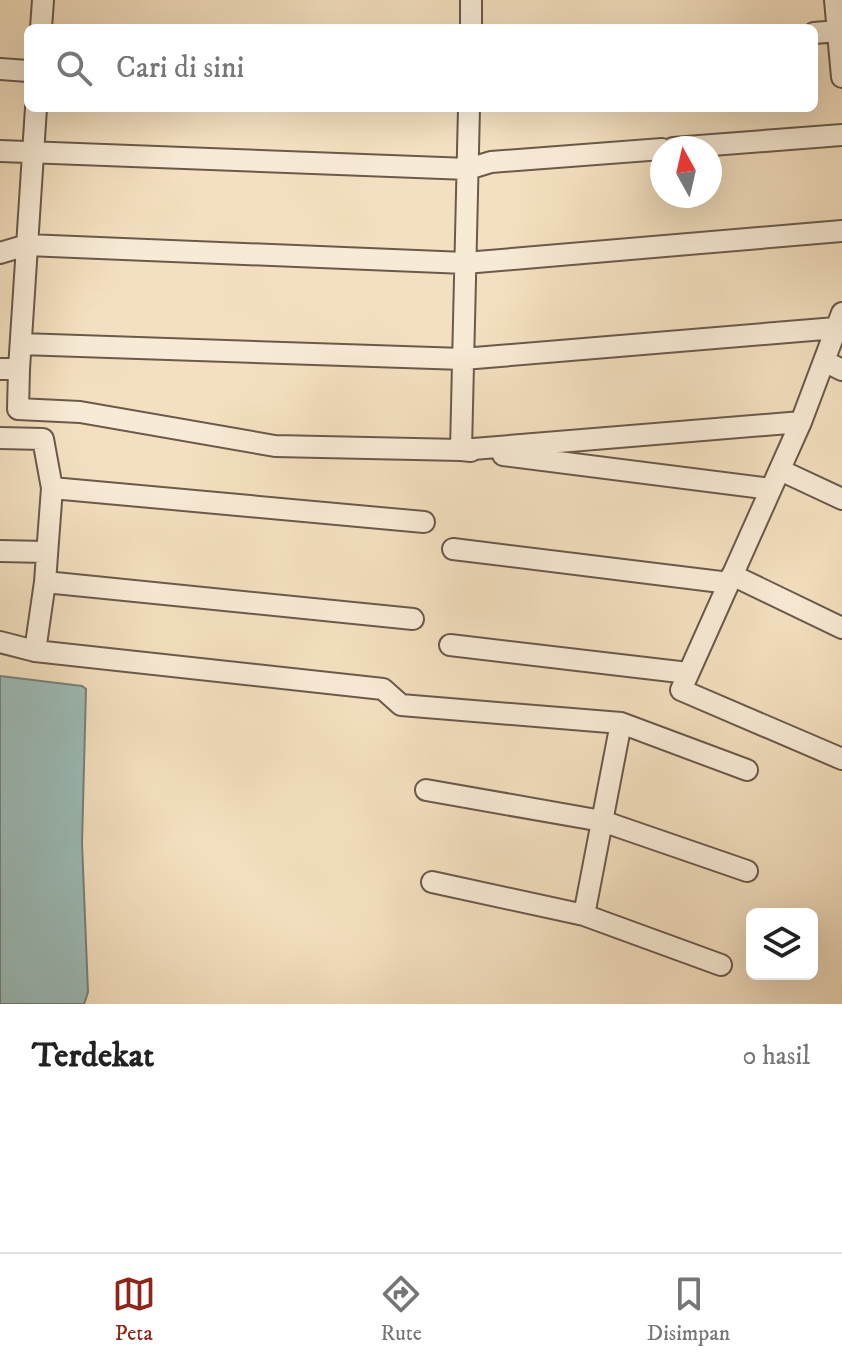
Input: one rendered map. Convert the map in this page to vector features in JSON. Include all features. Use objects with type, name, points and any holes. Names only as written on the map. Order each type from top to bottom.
[{"type":"street","points":[[41,24],[43,0]]},
{"type":"street","points":[[471,0],[471,24]]},
{"type":"street","points":[[835,0],[842,74]]},
{"type":"street","points":[[818,33],[838,31]]},
{"type":"street","points":[[0,69],[24,71]]},
{"type":"street","points":[[36,112],[21,344],[10,369],[18,409],[80,412],[275,446],[461,450],[776,479],[842,499]]},
{"type":"street","points":[[461,450],[469,112]]},
{"type":"street","points":[[722,144],[842,135]]},
{"type":"street","points":[[0,151],[468,169],[491,162],[650,150]]},
{"type":"street","points":[[0,253],[27,245],[465,263],[842,231]]},
{"type":"street","points":[[21,344],[463,359],[839,320],[836,363],[801,422],[681,690],[842,759]]},
{"type":"street","points":[[461,450],[801,422]]},
{"type":"street","points":[[0,438],[43,439],[52,488],[45,582],[35,651]]},
{"type":"street","points":[[52,488],[424,522]]},
{"type":"street","points":[[453,549],[731,579],[842,628]]},
{"type":"street","points":[[0,551],[46,552]]},
{"type":"street","points":[[45,582],[413,619]]},
{"type":"street","points":[[0,642],[35,651],[383,689],[401,705],[621,723],[747,770]]},
{"type":"street","points":[[450,645],[688,673]]},
{"type":"street","points":[[584,915],[621,723]]},
{"type":"street","points":[[426,790],[602,821],[747,871]]},
{"type":"street","points":[[432,882],[584,915],[721,965]]},
{"type":"water","points":[[0,676],[86,689],[82,843],[88,992],[84,1004],[0,1004]]}]
